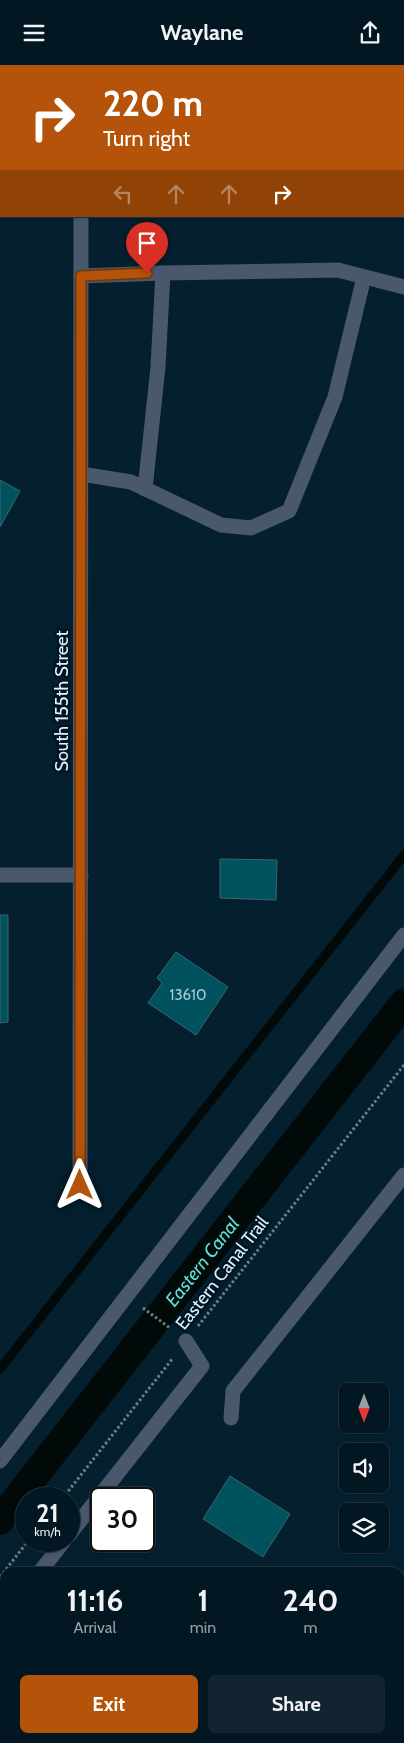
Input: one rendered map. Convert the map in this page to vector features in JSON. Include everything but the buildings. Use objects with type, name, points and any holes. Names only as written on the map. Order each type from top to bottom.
[{"type":"street","name":"South 155th Street","points":[[80,1185],[81,217]]},
{"type":"street","points":[[81,276],[338,270],[404,287]]},
{"type":"street","points":[[145,489],[158,367],[163,273]]},
{"type":"street","points":[[81,474],[130,482],[221,525],[251,529],[289,511],[335,397],[364,277]]},
{"type":"street","points":[[0,875],[81,875]]},
{"type":"street","points":[[0,1461],[404,935]]},
{"type":"street","points":[[231,1418],[233,1391],[404,1175]]},
{"type":"street","points":[[80,1521],[202,1366],[186,1341]]},
{"type":"street","points":[[44,1567],[55,1552]]},
{"type":"path","name":"Eastern Canal Trail","points":[[71,1487],[404,1065]]},
{"type":"path","points":[[128,1295],[186,1341]]},
{"type":"path","points":[[8,1567],[19,1552]]},
{"type":"waterway","points":[[0,1369],[404,855]]},
{"type":"waterway","name":"Eastern Canal","points":[[0,1520],[404,1003]]},
{"type":"route","points":[[80,1185],[81,276],[147,273]]}]
